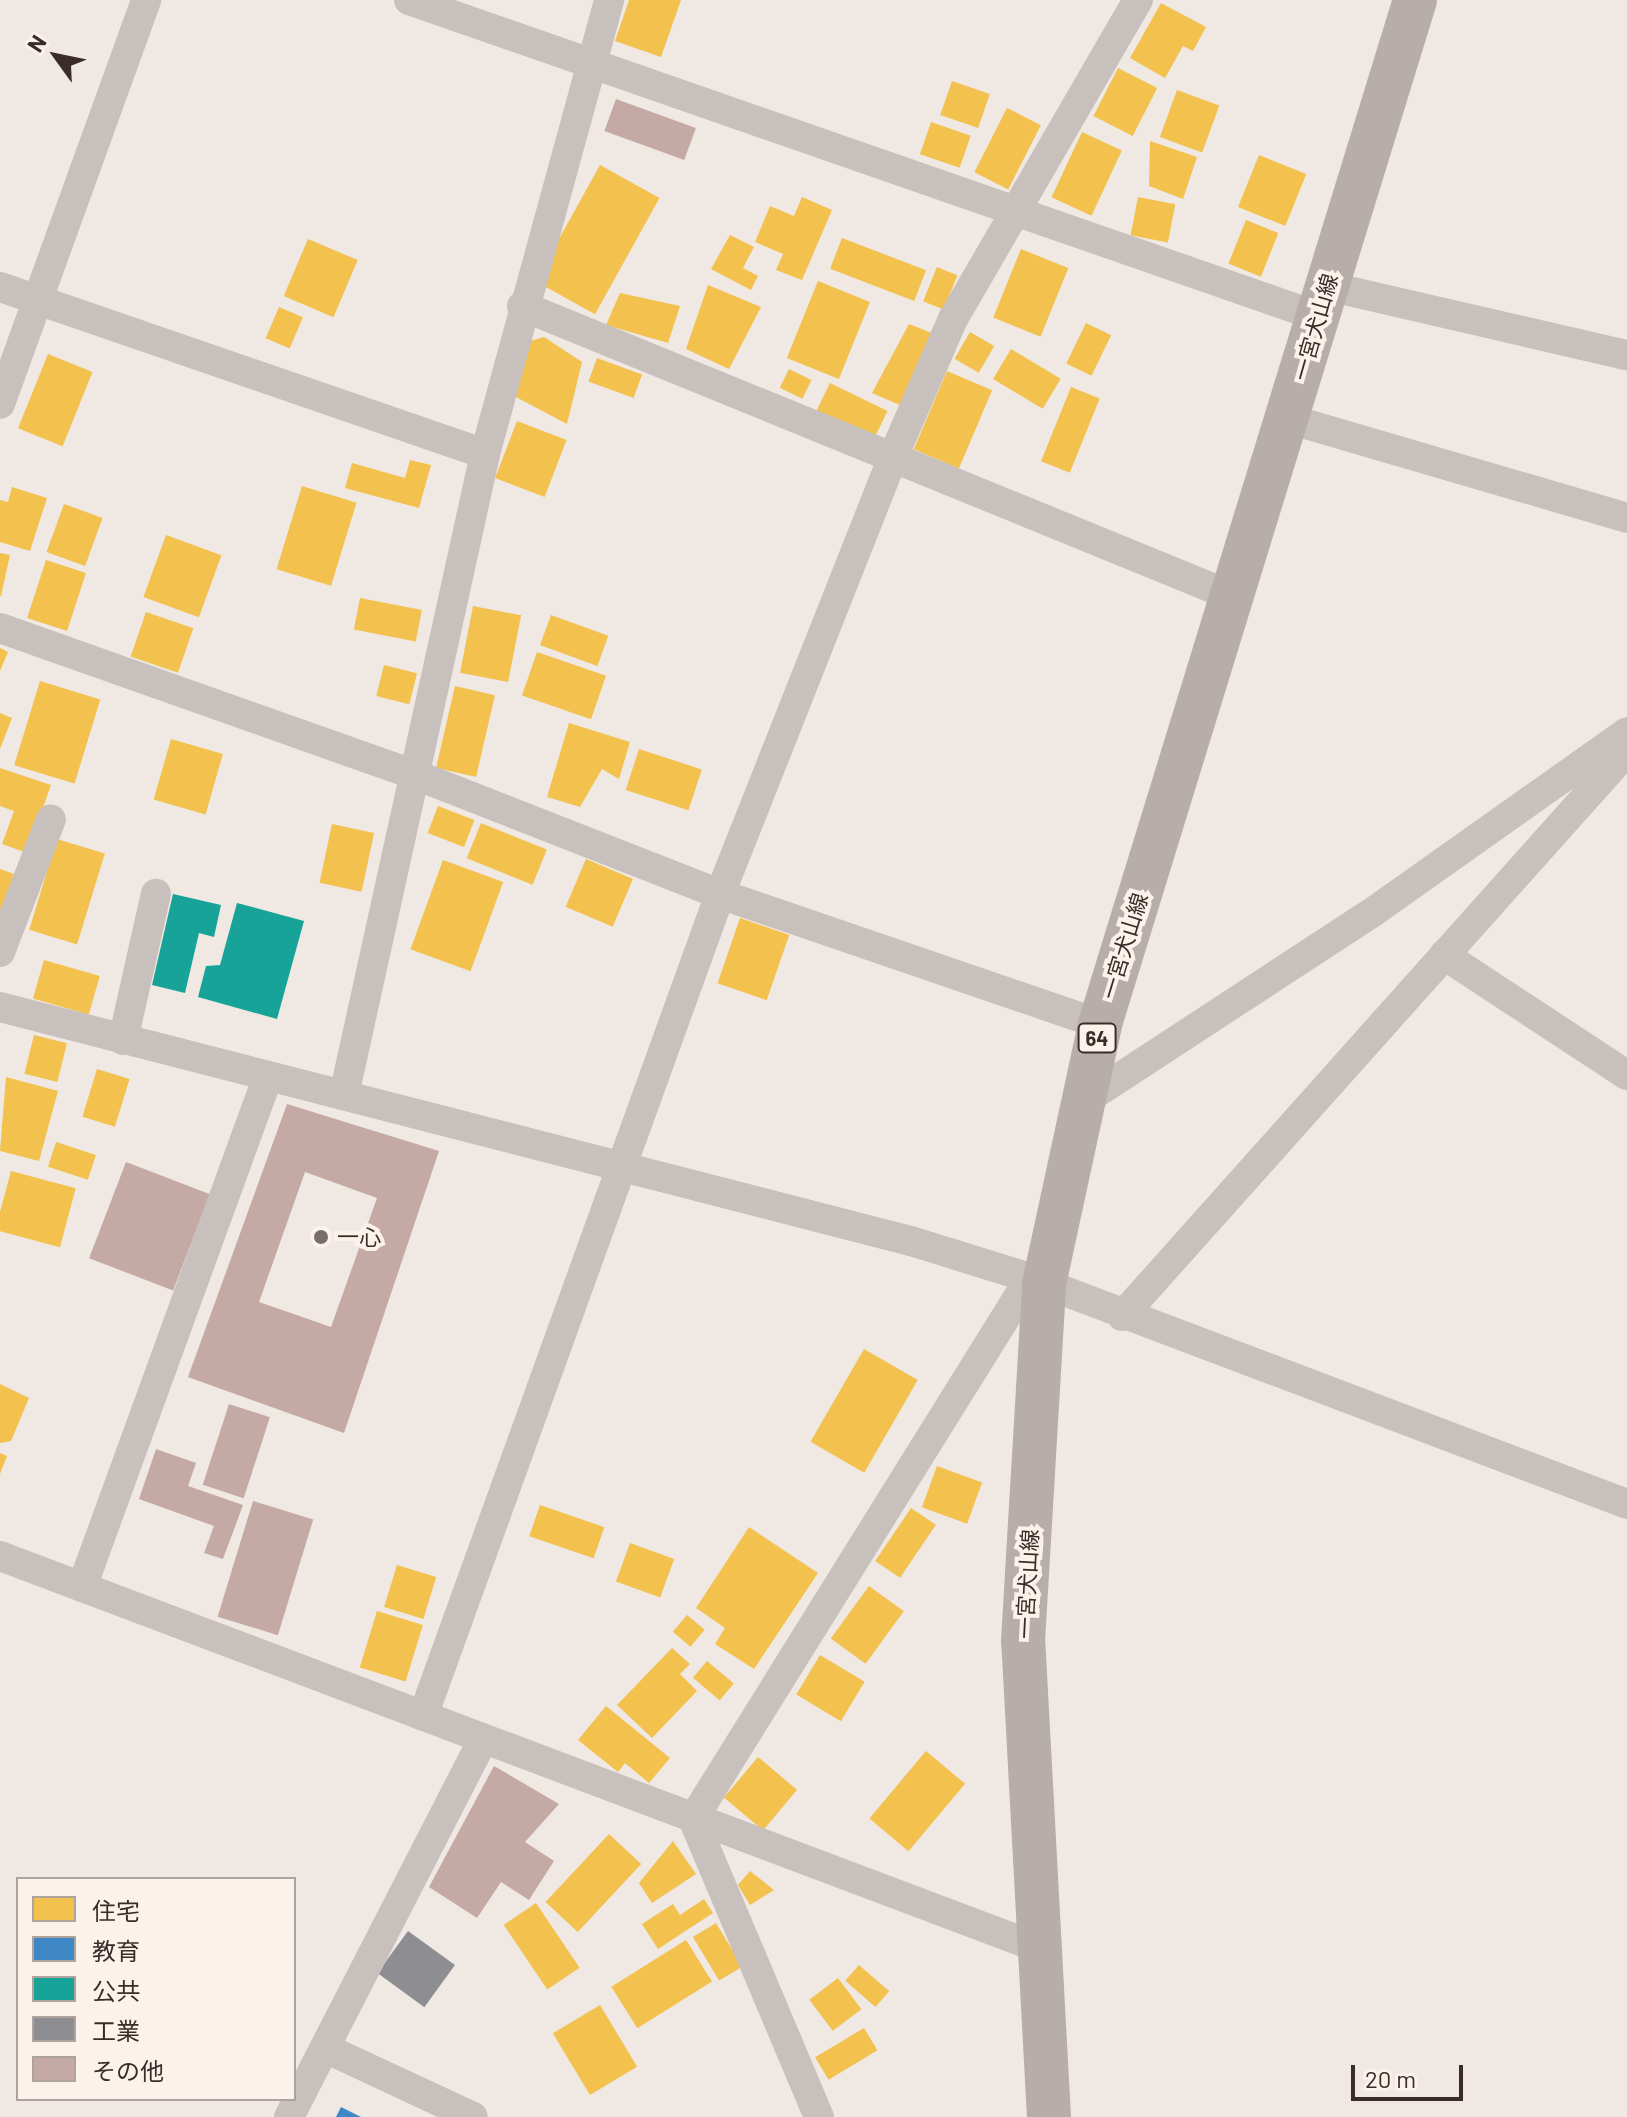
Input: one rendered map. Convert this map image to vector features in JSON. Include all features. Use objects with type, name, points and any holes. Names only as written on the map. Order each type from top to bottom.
[{"type":"main road","name":"一宮犬山線","points":[[1049,2117],[1034,1946],[1023,1641],[1037,1281],[1084,1101],[1100,1024],[1289,419],[1402,9]]},
{"type":"street","points":[[0,404],[146,0]]},
{"type":"street","points":[[409,0],[1018,213],[1322,301],[1627,355]]},
{"type":"street","points":[[344,1095],[485,454],[586,64],[609,0]]},
{"type":"street","points":[[423,1716],[625,1168],[720,894],[892,459],[953,319],[1018,213],[1138,0]]},
{"type":"street","points":[[0,287],[485,454]]},
{"type":"street","points":[[522,306],[1232,596]]},
{"type":"street","points":[[1289,419],[1627,518]]},
{"type":"street","points":[[0,628],[416,775],[720,894],[1100,1024]]},
{"type":"street","points":[[1084,1101],[1373,912],[1627,732]]},
{"type":"street","points":[[1122,1316],[1627,751]]},
{"type":"street","points":[[0,952],[51,819]]},
{"type":"street","points":[[123,1040],[156,894]]},
{"type":"street","points":[[1444,955],[1627,1075]]},
{"type":"street","points":[[0,1007],[267,1079],[344,1095],[625,1168],[1037,1281],[1122,1316],[1627,1504]]},
{"type":"street","points":[[82,1587],[267,1079]]},
{"type":"street","points":[[693,1819],[1037,1281]]},
{"type":"street","points":[[0,1556],[1034,1946]]},
{"type":"street","points":[[289,2117],[483,1740]]},
{"type":"street","points":[[693,1819],[819,2117]]},
{"type":"street","points":[[325,2048],[473,2117]]},
{"type":"building: 住宅","points":[[629,0],[681,0],[661,57],[615,41]]},
{"type":"building: 住宅","points":[[1161,3],[1206,27],[1193,51],[1183,46],[1165,78],[1130,58]]},
{"type":"building: 住宅","points":[[1118,68],[1157,88],[1133,136],[1093,116]]},
{"type":"building: 住宅","points":[[952,81],[990,94],[978,128],[940,115]]},
{"type":"building: 住宅","points":[[1177,90],[1219,105],[1202,152],[1160,137]]},
{"type":"building: 住宅","points":[[1007,108],[1041,125],[1008,189],[974,172]]},
{"type":"building: 住宅","points":[[931,122],[971,136],[960,168],[920,154]]},
{"type":"building: 住宅","points":[[1082,132],[1122,151],[1091,216],[1052,197]]},
{"type":"building: 住宅","points":[[1150,141],[1197,157],[1183,199],[1149,186]]},
{"type":"building: 住宅","points":[[1259,155],[1306,174],[1285,226],[1238,207]]},
{"type":"building: 住宅","points":[[600,165],[659,198],[595,314],[536,281]]},
{"type":"building: 住宅","points":[[802,197],[832,210],[802,280],[776,270],[783,254],[755,242],[770,206],[794,216]]},
{"type":"building: 住宅","points":[[1138,197],[1175,204],[1168,243],[1131,235]]},
{"type":"building: 住宅","points":[[1246,220],[1278,233],[1261,277],[1228,264]]},
{"type":"building: 住宅","points":[[730,235],[754,247],[743,268],[758,276],[751,290],[711,269]]},
{"type":"building: 住宅","points":[[842,238],[926,270],[914,301],[830,269]]},
{"type":"building: 住宅","points":[[308,239],[358,260],[333,317],[284,296]]},
{"type":"building: 住宅","points":[[1021,249],[1068,268],[1041,337],[993,318]]},
{"type":"building: 住宅","points":[[937,267],[957,275],[944,310],[923,301]]},
{"type":"building: 住宅","points":[[818,281],[870,302],[839,379],[787,358]]},
{"type":"building: 住宅","points":[[708,285],[761,307],[729,369],[686,349]]},
{"type":"building: 住宅","points":[[620,293],[680,306],[668,343],[606,325]]},
{"type":"building: 住宅","points":[[279,307],[303,317],[290,348],[266,338]]},
{"type":"building: 住宅","points":[[1086,323],[1111,335],[1091,376],[1066,363]]},
{"type":"building: 住宅","points":[[909,324],[932,333],[902,406],[872,393]]},
{"type":"building: 住宅","points":[[970,332],[994,346],[979,373],[954,359]]},
{"type":"building: 住宅","points":[[544,337],[582,362],[567,424],[514,396],[527,342]]},
{"type":"building: 住宅","points":[[1011,349],[1061,379],[1043,409],[993,379]]},
{"type":"building: 住宅","points":[[48,354],[93,372],[63,446],[18,428]]},
{"type":"building: 住宅","points":[[597,358],[642,374],[634,398],[588,381]]},
{"type":"building: 住宅","points":[[789,369],[811,380],[802,399],[780,388]]},
{"type":"building: 住宅","points":[[947,371],[992,390],[959,468],[914,449]]},
{"type":"building: 住宅","points":[[830,383],[888,411],[873,441],[816,413]]},
{"type":"building: 住宅","points":[[1071,387],[1100,399],[1070,473],[1041,461]]},
{"type":"building: 住宅","points":[[517,421],[566,440],[545,497],[495,478]]},
{"type":"building: 住宅","points":[[410,460],[431,465],[419,508],[345,488],[352,463],[405,478]]},
{"type":"building: 住宅","points":[[302,486],[357,503],[331,586],[277,569]]},
{"type":"building: 住宅","points":[[12,487],[47,498],[30,551],[0,542],[0,500],[8,502]]},
{"type":"building: 住宅","points":[[64,504],[103,518],[85,566],[47,552]]},
{"type":"building: 住宅","points":[[166,535],[221,555],[199,617],[143,597]]},
{"type":"building: 住宅","points":[[0,553],[10,555],[1,596],[0,596]]},
{"type":"building: 住宅","points":[[46,560],[86,573],[67,631],[27,618]]},
{"type":"building: 住宅","points":[[360,598],[422,610],[416,641],[354,629]]},
{"type":"building: 住宅","points":[[473,606],[521,615],[508,682],[460,673]]},
{"type":"building: 住宅","points":[[146,612],[193,628],[178,673],[131,656]]},
{"type":"building: 住宅","points":[[551,615],[608,636],[597,666],[540,645]]},
{"type":"building: 住宅","points":[[0,648],[8,652],[0,671]]},
{"type":"building: 住宅","points":[[537,652],[606,676],[591,719],[522,695]]},
{"type":"building: 住宅","points":[[384,665],[417,673],[409,704],[376,696]]},
{"type":"building: 住宅","points":[[40,681],[100,699],[75,784],[14,765]]},
{"type":"building: 住宅","points":[[455,686],[495,695],[476,777],[436,768]]},
{"type":"building: 住宅","points":[[0,713],[12,718],[0,749]]},
{"type":"building: 住宅","points":[[569,723],[630,742],[619,779],[602,769],[580,807],[547,797]]},
{"type":"building: 住宅","points":[[171,739],[223,754],[206,814],[154,800]]},
{"type":"building: 住宅","points":[[639,749],[702,769],[688,810],[626,790]]},
{"type":"building: 住宅","points":[[0,768],[51,785],[27,853],[2,844],[14,811],[0,806]]},
{"type":"building: 住宅","points":[[438,806],[474,820],[464,847],[428,833]]},
{"type":"building: 住宅","points":[[481,823],[547,850],[533,885],[467,858]]},
{"type":"building: 住宅","points":[[332,824],[374,833],[362,892],[320,883]]},
{"type":"building: 住宅","points":[[57,839],[105,854],[77,944],[29,930]]},
{"type":"building: 住宅","points":[[586,859],[633,879],[613,927],[566,907]]},
{"type":"building: 住宅","points":[[443,860],[503,882],[471,971],[411,949]]},
{"type":"building: 住宅","points":[[0,869],[14,874],[0,912]]},
{"type":"building: 住宅","points":[[740,918],[789,935],[767,1000],[718,983]]},
{"type":"building: 住宅","points":[[44,960],[100,976],[89,1014],[33,998]]},
{"type":"building: 住宅","points":[[34,1035],[67,1043],[57,1082],[24,1074]]},
{"type":"building: 住宅","points":[[97,1069],[130,1079],[115,1127],[82,1117]]},
{"type":"building: 住宅","points":[[6,1077],[58,1091],[39,1161],[0,1151]]},
{"type":"building: 住宅","points":[[56,1142],[96,1155],[88,1180],[48,1167]]},
{"type":"building: 住宅","points":[[11,1171],[76,1188],[60,1247],[0,1231],[0,1212]]},
{"type":"building: 住宅","points":[[864,1349],[918,1380],[864,1473],[810,1442]]},
{"type":"building: 住宅","points":[[0,1384],[29,1398],[11,1441],[0,1443]]},
{"type":"building: 住宅","points":[[0,1453],[7,1456],[0,1474]]},
{"type":"building: 住宅","points":[[937,1466],[982,1482],[967,1524],[922,1507]]},
{"type":"building: 住宅","points":[[540,1505],[604,1527],[594,1558],[529,1536]]},
{"type":"building: 住宅","points":[[911,1508],[936,1525],[900,1578],[875,1561]]},
{"type":"building: 住宅","points":[[749,1527],[818,1573],[754,1669],[715,1644],[725,1628],[696,1608]]},
{"type":"building: 住宅","points":[[630,1543],[674,1559],[660,1598],[616,1582]]},
{"type":"building: 住宅","points":[[397,1565],[436,1577],[423,1619],[384,1607]]},
{"type":"building: 住宅","points":[[869,1586],[904,1611],[866,1664],[831,1639]]},
{"type":"building: 住宅","points":[[377,1611],[423,1625],[406,1681],[360,1667]]},
{"type":"building: 住宅","points":[[687,1615],[705,1630],[690,1647],[673,1632]]},
{"type":"building: 住宅","points":[[672,1648],[690,1664],[680,1674],[697,1691],[652,1738],[617,1705]]},
{"type":"building: 住宅","points":[[820,1655],[865,1682],[841,1721],[796,1694]]},
{"type":"building: 住宅","points":[[707,1661],[734,1683],[720,1700],[693,1678]]},
{"type":"building: 住宅","points":[[606,1706],[670,1758],[649,1783],[625,1763],[618,1772],[578,1740]]},
{"type":"building: 住宅","points":[[926,1751],[965,1784],[909,1851],[869,1818]]},
{"type":"building: 住宅","points":[[758,1757],[797,1790],[763,1830],[724,1798]]},
{"type":"building: 住宅","points":[[609,1834],[641,1864],[578,1932],[546,1902]]},
{"type":"building: 住宅","points":[[673,1841],[696,1874],[652,1903],[639,1883]]},
{"type":"building: 住宅","points":[[750,1871],[774,1890],[750,1905],[738,1885]]},
{"type":"building: 住宅","points":[[704,1899],[713,1913],[658,1949],[642,1924],[673,1904],[680,1915]]},
{"type":"building: 住宅","points":[[536,1903],[580,1968],[547,1989],[504,1925]]},
{"type":"building: 住宅","points":[[716,1923],[742,1967],[719,1981],[693,1937]]},
{"type":"building: 住宅","points":[[686,1940],[712,1982],[637,2028],[611,1987]]},
{"type":"building: 住宅","points":[[859,1965],[889,1991],[875,2007],[845,1981]]},
{"type":"building: 住宅","points":[[838,1978],[861,2009],[833,2031],[809,2000]]},
{"type":"building: 住宅","points":[[600,2005],[637,2067],[590,2095],[553,2033]]},
{"type":"building: 住宅","points":[[864,2028],[877,2050],[829,2080],[815,2057]]},
{"type":"building: 教育","points":[[341,2107],[361,2117],[336,2117]]},
{"type":"building: 公共","points":[[173,894],[221,905],[214,937],[199,933],[185,993],[152,985]]},
{"type":"building: 公共","points":[[237,903],[304,921],[277,1019],[198,997],[206,966],[220,965]]},
{"type":"building: 工業","points":[[408,1931],[455,1965],[424,2007],[377,1973]]},
{"type":"building: その他","points":[[616,99],[696,128],[684,160],[604,131]]},
{"type":"building: その他","points":[[287,1104],[439,1151],[344,1433],[188,1377]],"holes":[[[305,1172],[377,1198],[331,1327],[259,1302]]]},
{"type":"building: その他","points":[[126,1162],[210,1194],[173,1290],[89,1258]]},
{"type":"building: その他","points":[[229,1404],[270,1417],[244,1498],[203,1485]]},
{"type":"building: その他","points":[[156,1449],[196,1463],[188,1486],[243,1505],[223,1559],[204,1553],[214,1526],[139,1499]]},
{"type":"building: その他","points":[[253,1501],[313,1519],[278,1635],[218,1617]]},
{"type":"building: その他","points":[[494,1766],[559,1804],[525,1842],[554,1861],[529,1900],[501,1882],[477,1918],[429,1887]]},
{"type":"place","name":"一心","points":[[321,1237]]}]
